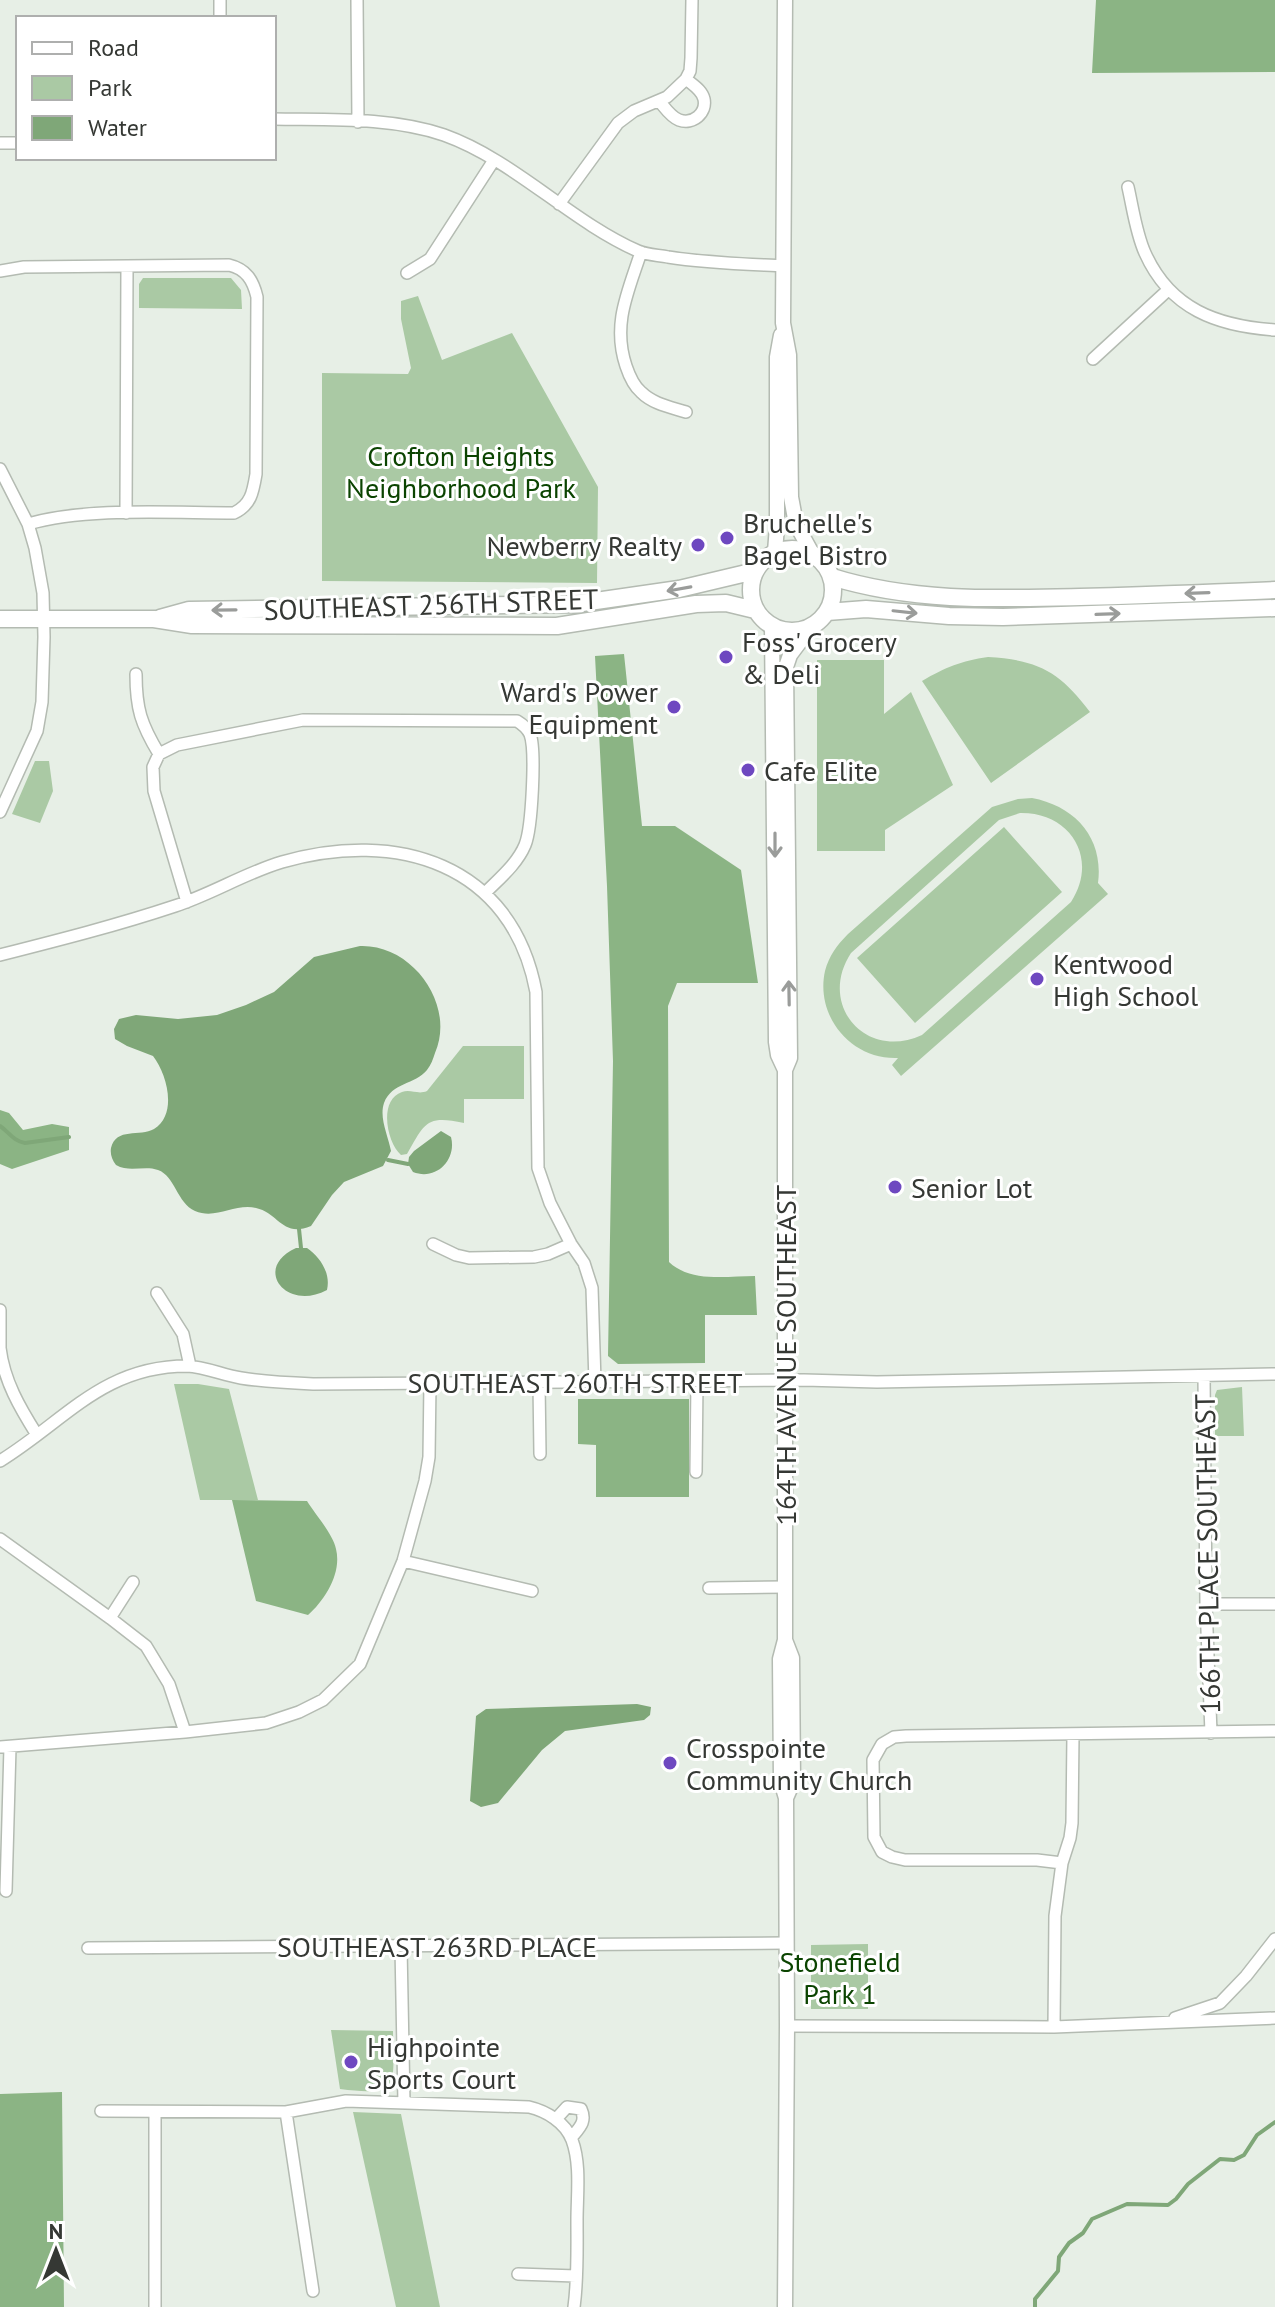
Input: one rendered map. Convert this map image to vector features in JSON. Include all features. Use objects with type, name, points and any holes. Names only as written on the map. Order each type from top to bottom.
[{"type":"main road","points":[[801,550],[813,555],[832,577],[834,589],[827,612],[811,627],[798,631],[772,627],[755,610],[751,597],[750,584],[755,571],[763,560],[775,552],[801,550]]},
{"type":"main road","name":"SOUTHEAST 256TH STREET","points":[[154,619],[189,610],[575,604],[679,589],[755,571]]},
{"type":"main road","points":[[832,577],[873,588],[950,598],[1275,590]]},
{"type":"main road","points":[[1063,616],[1082,597]]},
{"type":"main road","name":"SOUTHEAST 256TH STREET","points":[[0,619],[154,619],[192,625],[557,626],[696,604],[726,603],[755,610]]},
{"type":"main road","points":[[827,612],[866,609],[949,616],[1063,616],[1275,608]]},
{"type":"street","points":[[357,0],[358,122]]},
{"type":"street","points":[[559,204],[618,123],[634,111],[660,102],[675,92],[686,79],[691,58],[692,0]]},
{"type":"street","points":[[775,552],[777,357],[783,323],[785,0]]},
{"type":"street","points":[[660,102],[682,121],[698,117],[704,107],[703,96],[686,79]]},
{"type":"street","points":[[276,119],[399,124],[423,129],[447,136],[494,160],[608,235],[641,252],[695,261],[784,266]]},
{"type":"street","points":[[407,273],[430,259],[494,160]]},
{"type":"street","points":[[1128,187],[1144,253],[1168,290],[1182,303],[1212,318],[1275,330]]},
{"type":"street","points":[[641,252],[621,315],[621,352],[639,391],[658,403],[686,412]]},
{"type":"street","points":[[0,271],[24,267],[229,265],[246,273],[257,297],[256,474],[250,499],[243,509],[234,513],[52,517],[28,524]]},
{"type":"street","points":[[126,513],[127,267]]},
{"type":"street","points":[[1093,359],[1168,290]]},
{"type":"street","points":[[783,323],[789,355],[791,497],[796,524],[813,555]]},
{"type":"street","points":[[0,469],[28,524],[43,593],[44,619],[42,702],[37,731],[0,812]]},
{"type":"street","name":"164TH AVENUE SOUTHEAST","points":[[772,627],[776,1042],[785,1070]]},
{"type":"street","name":"164TH AVENUE SOUTHEAST","points":[[785,2307],[786,1798],[781,1781],[780,1659],[785,1640],[785,1070],[790,1058],[786,667],[790,655],[811,627]]},
{"type":"street","points":[[136,674],[136,703],[141,722],[159,754]]},
{"type":"street","points":[[187,902],[154,791],[153,767],[159,754],[177,745],[303,720],[508,719],[524,725],[533,747],[530,826],[525,845],[513,865],[486,892]]},
{"type":"street","points":[[0,955],[187,902],[258,869],[315,854],[357,850],[399,853],[447,868],[486,892],[521,945],[533,978],[536,992],[538,1168],[550,1203],[584,1263],[592,1288],[595,1382]]},
{"type":"street","points":[[433,1244],[469,1258],[534,1257],[571,1244]]},
{"type":"street","points":[[157,1293],[183,1334],[190,1366]]},
{"type":"street","points":[[0,1310],[0,1348],[6,1375],[17,1403],[37,1435]]},
{"type":"street","name":"SOUTHEAST 260TH STREET","points":[[0,1461],[91,1394],[117,1380],[163,1368],[190,1366],[242,1378],[296,1383],[877,1382],[1275,1374]]},
{"type":"street","name":"166TH PLACE SOUTHEAST","points":[[1204,1376],[1206,1604],[1211,1733]]},
{"type":"street","points":[[696,1472],[697,1381]]},
{"type":"street","points":[[6,1891],[5,1747],[266,1723],[323,1700],[360,1664],[403,1561],[425,1481],[429,1457],[430,1383]]},
{"type":"street","points":[[539,1383],[540,1454]]},
{"type":"street","points":[[0,1539],[146,1646],[169,1684],[185,1732]]},
{"type":"street","points":[[403,1561],[532,1591]]},
{"type":"street","points":[[110,1618],[133,1582]]},
{"type":"street","points":[[709,1588],[785,1587]]},
{"type":"street","points":[[1206,1604],[1275,1604]]},
{"type":"street","points":[[1062,1863],[1037,1860],[905,1860],[882,1852],[874,1837],[873,1760],[882,1744],[894,1737],[906,1736],[1275,1731]]},
{"type":"street","points":[[1054,2027],[1055,1916],[1062,1863],[1072,1823],[1073,1735]]},
{"type":"street","points":[[1147,2024],[1187,2015],[1220,2003],[1275,1939]]},
{"type":"street","name":"SOUTHEAST 263RD PLACE","points":[[88,1948],[786,1943]]},
{"type":"street","points":[[401,1947],[404,2103]]},
{"type":"street","points":[[787,2026],[1054,2027],[1275,2018]]},
{"type":"street","points":[[101,2111],[286,2112],[346,2101],[543,2110],[556,2119],[570,2136],[576,2161],[574,2307]]},
{"type":"street","points":[[556,2119],[567,2107],[581,2109],[585,2119],[570,2136]]},
{"type":"street","points":[[155,2112],[155,2307]]},
{"type":"street","points":[[286,2112],[313,2291]]},
{"type":"street","points":[[518,2274],[576,2276]]},
{"type":"green space","points":[[143,278],[231,278],[241,290],[242,309],[139,308],[139,284]]},
{"type":"green space","name":"Crofton Heights Neighborhood Park","points":[[418,296],[442,360],[512,333],[598,487],[597,583],[322,581],[322,373],[408,374],[411,368],[401,319],[401,301]]},
{"type":"green space","points":[[988,657],[1021,661],[1047,671],[1069,687],[1090,712],[991,783],[922,681],[954,665]]},
{"type":"green space","points":[[817,660],[884,660],[884,714],[911,692],[953,785],[885,830],[885,851],[817,851]]},
{"type":"green space","points":[[35,761],[49,761],[53,791],[40,823],[12,814]]},
{"type":"green space","points":[[1032,798],[1061,808],[1083,827],[1096,852],[1098,883],[1108,894],[901,1076],[892,1065],[898,1058],[865,1052],[840,1032],[831,1019],[823,988],[829,960],[848,934],[992,807]],"holes":[[[1020,813],[1038,815],[1066,829],[1081,855],[1079,886],[1071,902],[922,1035],[901,1041],[882,1040],[866,1034],[853,1023],[844,1009],[840,991],[842,973],[851,953],[999,820]]]},
{"type":"green space","points":[[1004,827],[1062,892],[915,1023],[857,958]]},
{"type":"green space","points":[[463,1046],[524,1046],[524,1099],[464,1099],[464,1123],[442,1120],[428,1124],[407,1154],[401,1155],[389,1132],[387,1112],[390,1104],[402,1092],[427,1091]]},
{"type":"green space","points":[[174,1384],[229,1389],[258,1500],[200,1500]]},
{"type":"green space","points":[[1242,1387],[1244,1436],[1215,1436],[1217,1390]]},
{"type":"green space","name":"Stonefield Park 1","points":[[868,1944],[868,2009],[811,2009],[811,1945]]},
{"type":"green space","points":[[331,2030],[393,2031],[393,2075],[390,2083],[374,2091],[340,2089]]},
{"type":"green space","points":[[353,2112],[401,2114],[440,2307],[396,2307]]},
{"type":"shaded area","points":[[1096,0],[1275,0],[1275,72],[1092,73]]},
{"type":"shaded area","points":[[624,654],[642,826],[675,826],[741,870],[758,983],[677,983],[668,1006],[669,1262],[698,1276],[755,1276],[757,1315],[705,1315],[705,1363],[618,1364],[608,1356],[613,1061],[595,656]]},
{"type":"shaded area","points":[[0,1110],[9,1113],[23,1130],[52,1124],[69,1127],[69,1150],[12,1169],[0,1164]]},
{"type":"shaded area","points":[[578,1399],[689,1399],[689,1497],[596,1497],[596,1445],[578,1444]]},
{"type":"shaded area","points":[[232,1500],[307,1501],[328,1531],[336,1549],[337,1567],[326,1594],[308,1615],[256,1601]]},
{"type":"shaded area","points":[[62,2092],[64,2307],[0,2307],[0,2094]]},
{"type":"water","points":[[360,946],[379,948],[397,955],[412,966],[425,980],[439,1015],[440,1034],[428,1068],[416,1079],[392,1091],[384,1103],[383,1121],[391,1151],[383,1166],[344,1182],[311,1226],[293,1229],[256,1208],[210,1214],[195,1211],[184,1202],[164,1173],[116,1165],[111,1152],[114,1141],[123,1135],[154,1129],[166,1114],[168,1104],[166,1083],[153,1056],[115,1039],[114,1029],[119,1019],[136,1015],[178,1019],[217,1015],[274,992],[314,957]]},
{"type":"water","points":[[441,1131],[451,1137],[448,1161],[429,1174],[413,1172],[408,1164],[409,1157]]},
{"type":"water","points":[[296,1248],[307,1248],[320,1261],[326,1272],[327,1290],[299,1296],[280,1285],[276,1276],[277,1266],[283,1256]]},
{"type":"water","points":[[637,1704],[651,1707],[650,1715],[644,1720],[565,1731],[542,1750],[498,1803],[481,1807],[470,1801],[476,1716],[486,1709]]},
{"type":"waterway","points":[[0,1126],[25,1143],[69,1137]]},
{"type":"waterway","points":[[388,1160],[408,1164]]},
{"type":"waterway","points":[[299,1229],[301,1248]]},
{"type":"waterway","points":[[1035,2307],[1035,2299],[1058,2271],[1059,2257],[1092,2219],[1127,2204],[1168,2205],[1188,2184],[1220,2159],[1234,2160],[1244,2155],[1257,2135],[1275,2122]]},
{"type":"place","name":"Bruchelle's Bagel Bistro","points":[[727,538]]},
{"type":"place","name":"Newberry Realty","points":[[698,545]]},
{"type":"place","name":"Foss' Grocery & Deli","points":[[726,657]]},
{"type":"place","name":"Ward's Power Equipment","points":[[674,707]]},
{"type":"place","name":"Cafe Elite","points":[[748,770]]},
{"type":"place","name":"Kentwood High School","points":[[1037,979]]},
{"type":"place","name":"Senior Lot","points":[[895,1187]]},
{"type":"place","name":"Crosspointe Community Church","points":[[670,1763]]},
{"type":"place","name":"Highpointe Sports Court","points":[[351,2062]]}]
